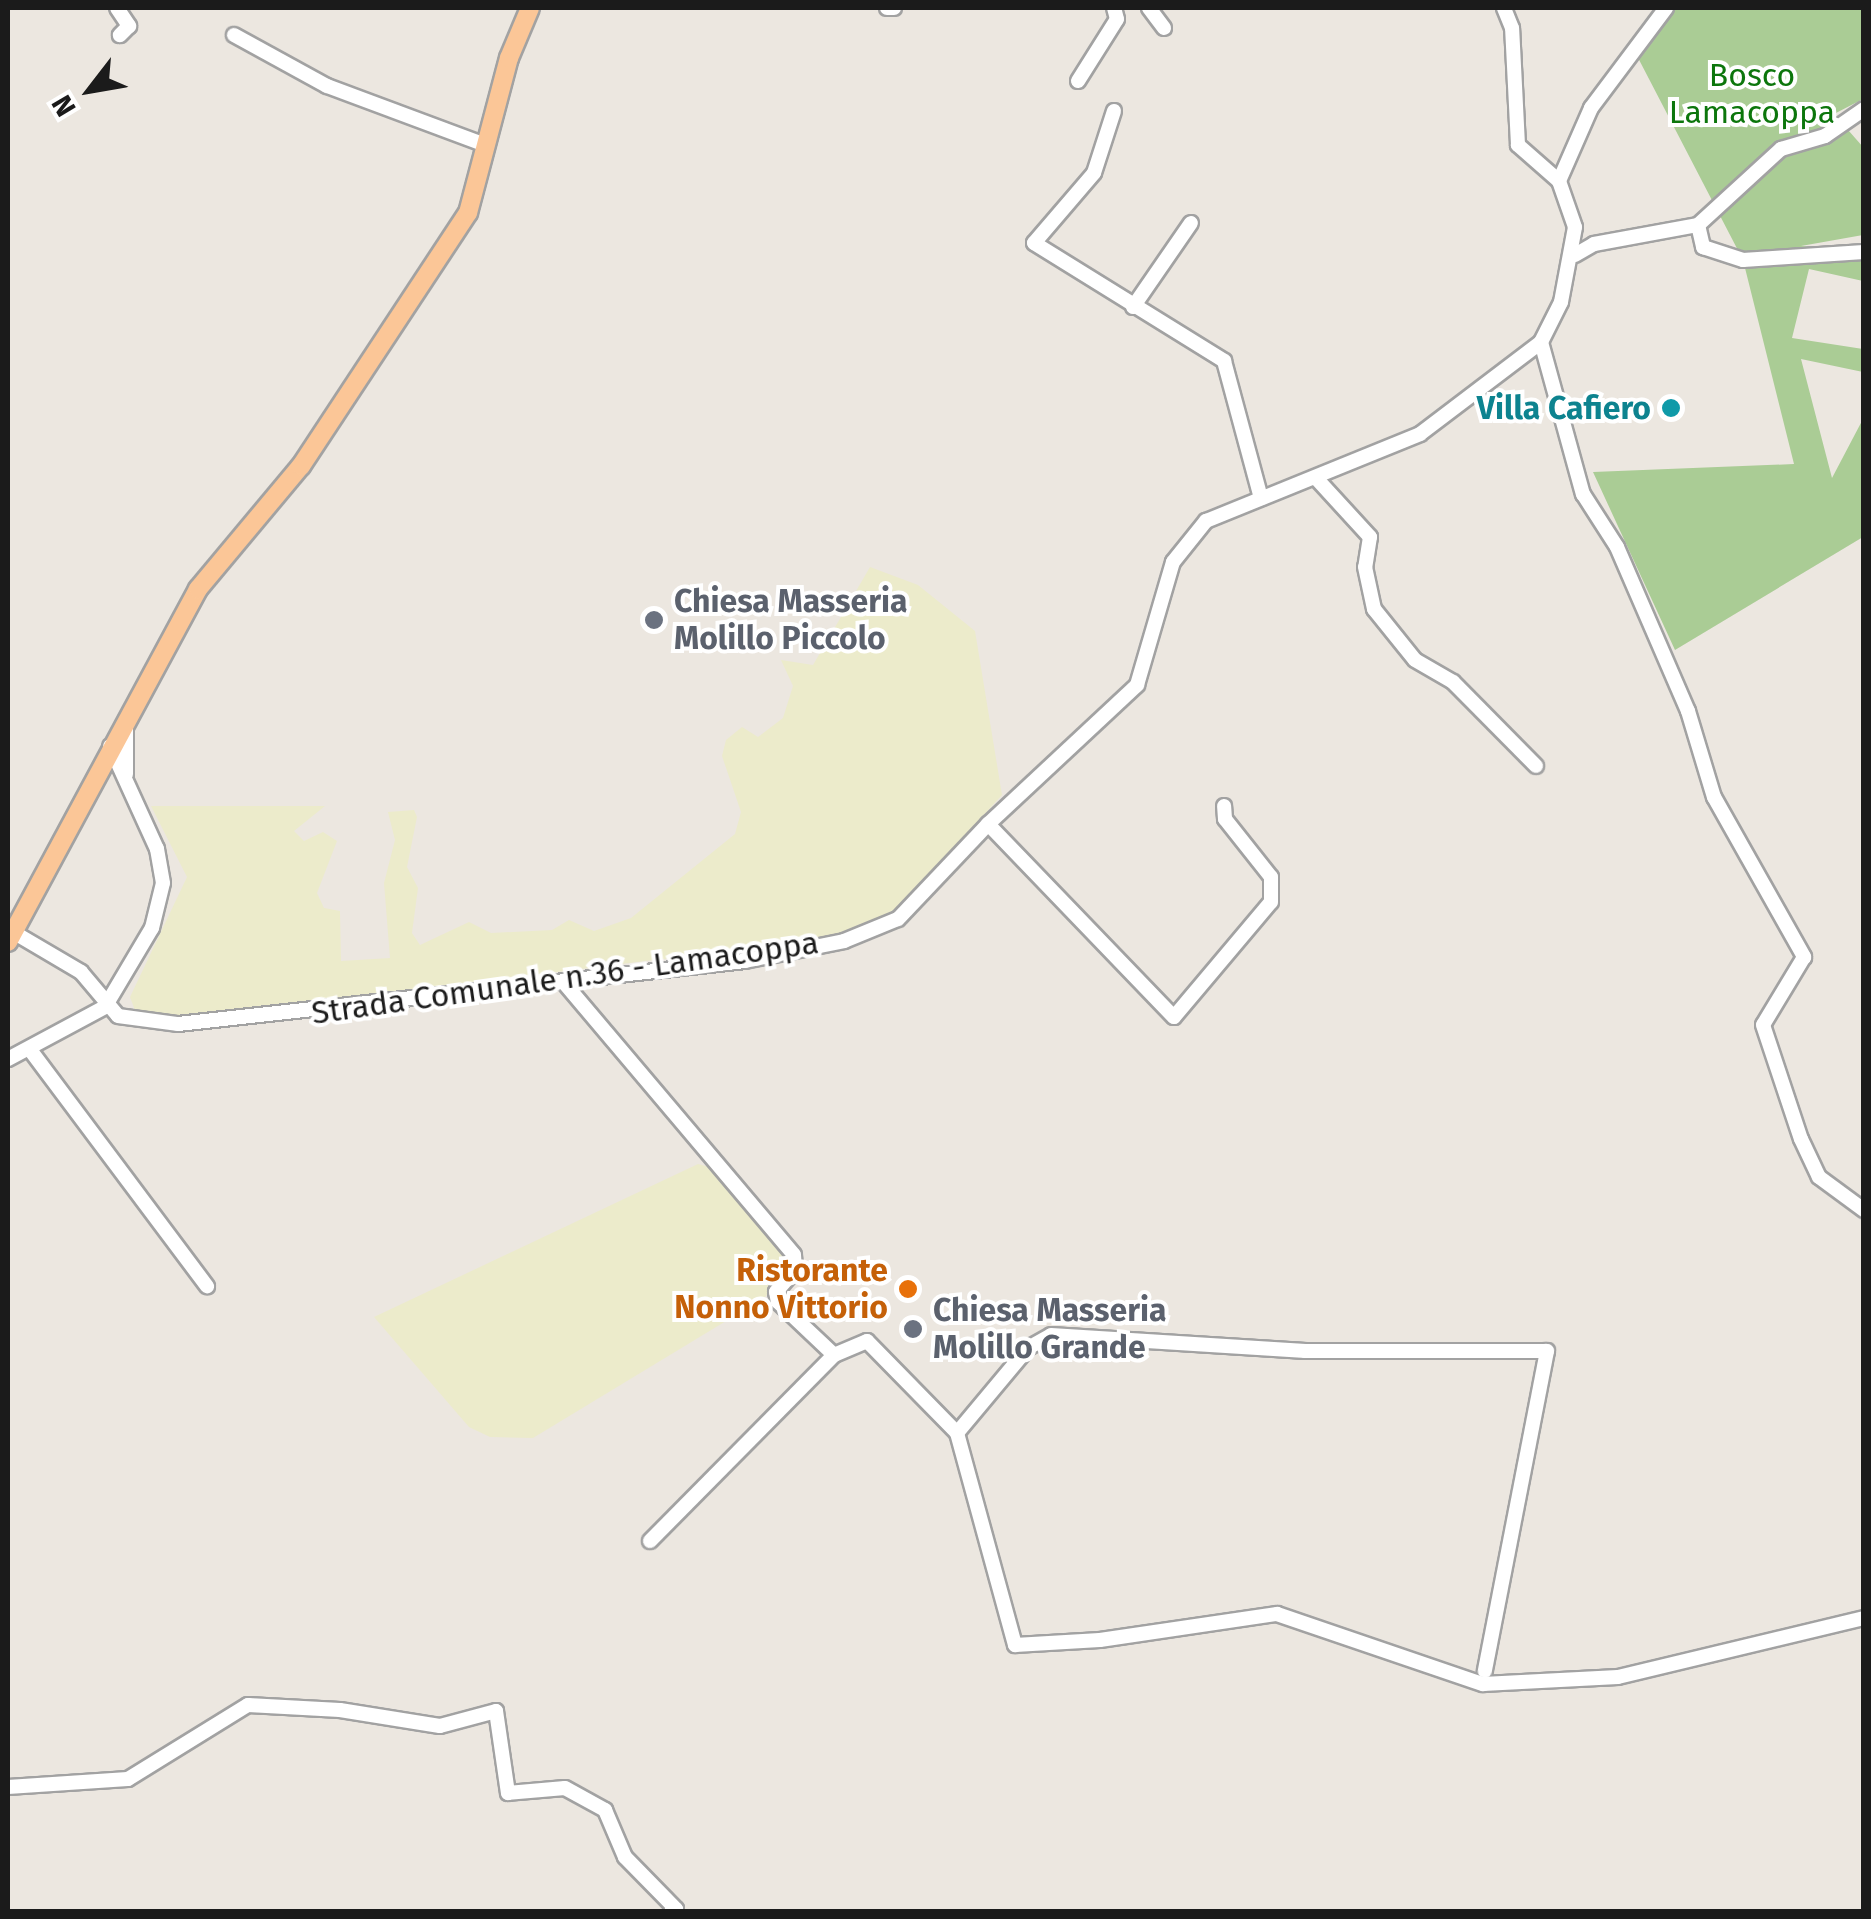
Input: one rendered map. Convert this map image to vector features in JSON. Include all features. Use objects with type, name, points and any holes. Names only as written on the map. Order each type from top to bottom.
[{"type":"main road","points":[[9,934],[198,588],[301,466],[468,213],[508,58],[530,8]]},
{"type":"street","points":[[117,8],[128,26],[120,35]]},
{"type":"street","points":[[1149,8],[1164,28]]},
{"type":"street","points":[[1504,8],[1512,28],[1518,144],[1559,181],[1575,227],[1575,255],[1541,342],[1583,494],[1617,548],[1688,711],[1714,796],[1804,957],[1763,1025],[1801,1138],[1819,1177],[1864,1210]]},
{"type":"street","points":[[1559,181],[1591,108],[1666,8]]},
{"type":"street","points":[[1078,81],[1119,9]]},
{"type":"street","points":[[234,35],[327,86],[486,145]]},
{"type":"street","points":[[1575,255],[1594,244],[1698,225],[1781,149],[1825,136],[1864,109]]},
{"type":"street","points":[[1114,111],[1094,174],[1034,244],[1224,361],[1261,498]]},
{"type":"street","points":[[1133,307],[1191,223]]},
{"type":"street","points":[[1698,225],[1703,247],[1743,260],[1864,252]]},
{"type":"street","name":"Strada Comunale n.36 - Lamacoppa","points":[[106,1007],[129,1022],[178,1024],[566,984],[639,969],[745,961],[882,928],[920,900],[988,824],[1137,685],[1173,562],[1206,521],[1420,434],[1541,342]]},
{"type":"street","points":[[1316,478],[1370,538],[1365,567],[1374,609],[1415,660],[1453,682],[1536,766]]},
{"type":"street","points":[[126,716],[132,799]]},
{"type":"street","points":[[8,1059],[31,1052],[106,1007],[152,928],[162,883],[157,849],[110,746]]},
{"type":"street","points":[[988,824],[1174,1017],[1271,902],[1270,878],[1225,819],[1224,806]]},
{"type":"street","points":[[9,934],[81,972],[106,1007]]},
{"type":"street","points":[[566,984],[794,1255],[796,1270],[776,1298],[834,1355]]},
{"type":"street","points":[[31,1052],[207,1286]]},
{"type":"street","points":[[957,1433],[1028,1348],[1051,1335],[1305,1351],[1547,1351],[1485,1672]]},
{"type":"street","points":[[650,1540],[834,1355],[866,1341],[957,1433],[1014,1645],[1026,1648],[1278,1614],[1482,1684],[1618,1677],[1864,1618]]},
{"type":"street","points":[[8,1787],[128,1779],[248,1705],[340,1710],[429,1726],[466,1723],[496,1711],[508,1793],[566,1788],[605,1810],[626,1857],[673,1910]]},
{"type":"green space","name":"Bosco Lamacoppa","points":[[1662,8],[1863,8],[1863,99],[1834,114],[1863,147],[1863,235],[1801,246],[1863,250],[1863,281],[1809,269],[1792,338],[1863,349],[1863,372],[1801,359],[1832,478],[1863,419],[1863,537],[1675,650],[1593,472],[1794,464],[1743,260],[1635,52]]},
{"type":"green space","points":[[870,567],[918,585],[975,631],[1002,795],[897,911],[834,937],[748,954],[662,959],[183,1018],[136,1013],[130,997],[187,877],[151,806],[325,806],[294,831],[304,841],[323,832],[337,841],[317,893],[324,908],[340,911],[341,961],[390,958],[384,883],[395,840],[388,812],[414,810],[417,817],[407,867],[418,888],[412,933],[420,945],[469,922],[491,933],[552,930],[569,920],[594,931],[631,918],[735,834],[741,812],[722,756],[726,740],[742,727],[758,737],[783,718],[793,686],[781,660],[813,665]]},
{"type":"green space","points":[[698,1164],[716,1169],[790,1258],[789,1272],[764,1298],[533,1438],[490,1437],[469,1427],[374,1317]]},
{"type":"place","name":"Villa Cafiero","points":[[1671,408]]},
{"type":"place","name":"Chiesa Masseria Molillo Piccolo","points":[[654,620]]},
{"type":"place","name":"Ristorante Nonno Vittorio","points":[[908,1289]]},
{"type":"place","name":"Chiesa Masseria Molillo Grande","points":[[913,1329]]}]
